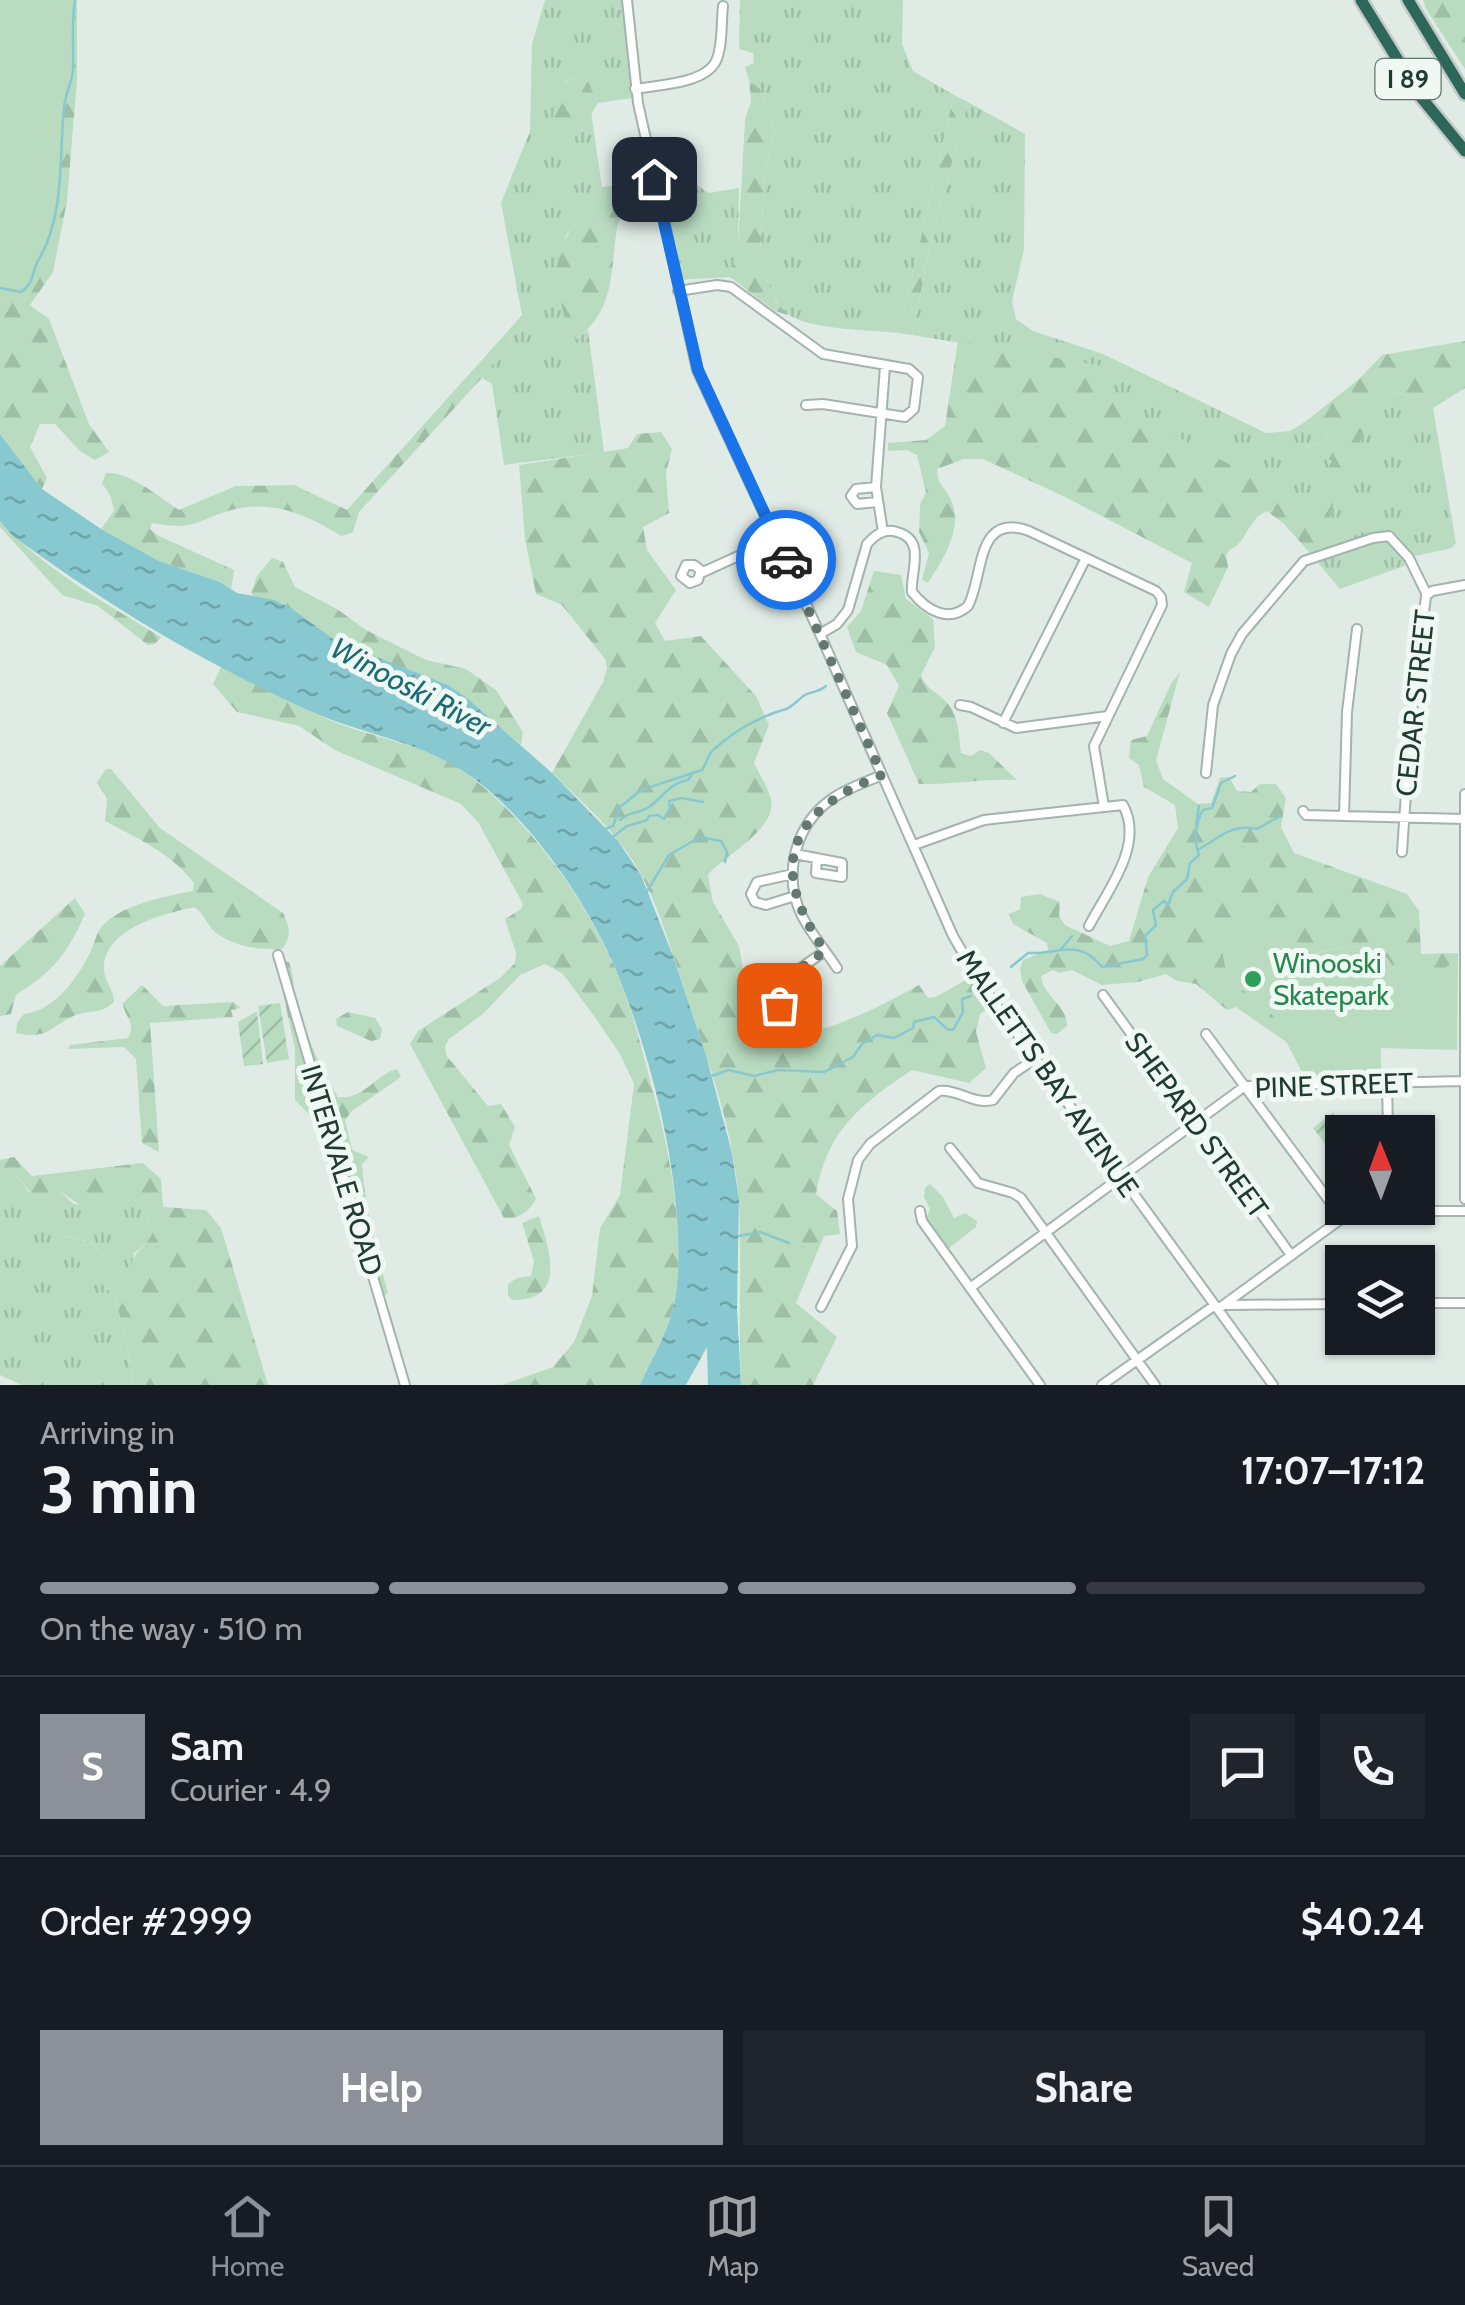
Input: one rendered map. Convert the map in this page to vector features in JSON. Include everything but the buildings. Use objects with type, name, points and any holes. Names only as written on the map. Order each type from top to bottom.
[{"type":"highway","name":"I 89","points":[[1361,0],[1420,96],[1465,152]]},
{"type":"highway","name":"I 89","points":[[1408,0],[1465,94]]},
{"type":"street","name":"MALLETTS BAY AVENUE","points":[[627,0],[635,89],[698,370],[962,953],[1274,1385]]},
{"type":"street","points":[[635,89],[696,77],[712,67],[718,52],[723,6]]},
{"type":"street","points":[[678,291],[732,287],[814,350],[833,358],[914,371],[918,377],[914,410],[908,417],[806,405]]},
{"type":"street","points":[[883,532],[876,487],[885,366]]},
{"type":"street","points":[[876,487],[856,489],[851,496],[857,504],[877,502]]},
{"type":"street","points":[[820,634],[845,616],[867,544],[883,532],[896,532],[911,541],[916,558],[912,592],[923,604],[946,615],[959,613],[968,606],[984,547],[1000,531],[1022,528],[1156,592],[1162,600],[1094,750],[1104,807]]},
{"type":"street","points":[[1211,771],[1207,758],[1213,705],[1234,648],[1304,561],[1389,536],[1410,558],[1427,595]]},
{"type":"street","points":[[700,573],[776,538]]},
{"type":"street","points":[[1004,723],[1086,558]]},
{"type":"street","name":"CEDAR STREET","points":[[1402,852],[1411,720],[1427,595],[1465,585]]},
{"type":"street","points":[[1344,816],[1347,712],[1357,630]]},
{"type":"street","points":[[960,706],[971,707],[1016,728],[1108,716]]},
{"type":"street","points":[[837,968],[804,919],[795,896],[795,854],[808,822],[825,804],[882,775]]},
{"type":"street","points":[[1465,794],[1465,1198]]},
{"type":"street","points":[[914,845],[984,820],[1125,806],[1131,842],[1089,926]]},
{"type":"street","points":[[1303,811],[1306,815],[1464,819]]},
{"type":"street","points":[[795,854],[817,858]]},
{"type":"street","points":[[792,874],[757,882],[750,894],[754,902],[763,906],[795,896]]},
{"type":"street","points":[[806,966],[800,999],[788,1007],[779,1005],[774,997],[778,985],[825,951]]},
{"type":"street","name":"INTERVALE ROAD","points":[[278,955],[406,1385]]},
{"type":"street","name":"SHEPARD STREET","points":[[1102,995],[1292,1255]]},
{"type":"street","points":[[1206,1034],[1325,1195]]},
{"type":"street","points":[[820,1307],[852,1246],[848,1199],[854,1167],[865,1148],[935,1092],[951,1091],[981,1102],[994,1100],[1014,1074],[1035,1058]]},
{"type":"street","name":"PINE STREET","points":[[970,1288],[1244,1086],[1463,1081]]},
{"type":"street","points":[[1387,1082],[1388,1115]]},
{"type":"street","points":[[950,1148],[978,1183],[1021,1198],[1154,1385]]},
{"type":"street","points":[[920,1211],[922,1221],[1040,1385]]},
{"type":"street","points":[[1435,1211],[1465,1211]]},
{"type":"street","points":[[1102,1385],[1333,1225]]},
{"type":"street","points":[[1435,1303],[1465,1302]]},
{"type":"street","points":[[1219,1306],[1325,1304]]},
{"type":"green space","points":[[0,0],[75,0],[73,70],[64,108],[57,205],[31,281],[21,292],[0,288]]},
{"type":"green space","points":[[59,0],[77,0],[77,80],[67,201],[53,272],[30,305],[49,319],[89,424],[109,452],[95,460],[80,451],[55,424],[40,424],[30,447],[47,478],[42,489],[0,434],[0,263]]},
{"type":"green space","points":[[545,0],[623,0],[632,98],[598,103],[586,77],[581,75],[566,81],[557,98],[582,130],[591,112],[602,187],[565,237],[577,339],[588,330],[604,452],[504,465],[492,384],[482,378],[512,340],[507,332],[522,315],[501,203],[530,131],[532,44]]},
{"type":"green space","points":[[740,0],[903,0],[902,44],[913,71],[954,95],[899,333],[824,326],[796,319],[782,309],[766,277],[759,274],[765,172],[775,130],[760,89],[749,81],[745,67],[754,63],[753,53],[739,49]]},
{"type":"green space","points":[[1423,0],[1465,0],[1465,69],[1426,9]]},
{"type":"green space","points":[[581,74],[598,103],[582,130],[565,147],[557,147],[553,123],[557,96],[566,82]]},
{"type":"green space","points":[[749,81],[760,89],[775,130],[765,172],[759,273],[766,277],[776,302],[788,315],[775,311],[730,277],[738,244],[745,120],[751,101]]},
{"type":"green space","points":[[954,95],[968,102],[931,241],[912,335],[899,333]]},
{"type":"green space","points":[[968,102],[1025,134],[1024,249],[1012,301],[1016,319],[1033,331],[1103,354],[1266,433],[1290,431],[1305,422],[1320,427],[1328,435],[1326,441],[1306,447],[1295,467],[1321,455],[1332,461],[1313,495],[1293,498],[1094,393],[1100,366],[912,335],[931,241]]},
{"type":"green space","points":[[652,157],[688,157],[696,184],[708,193],[739,188],[738,244],[730,277],[679,280]]},
{"type":"green space","points":[[618,185],[625,189],[626,199],[617,228],[609,288],[599,315],[577,339],[568,327],[561,303],[560,253],[572,228],[602,187]]},
{"type":"green space","points":[[507,332],[512,340],[359,512],[353,532],[341,536],[304,516],[264,507],[236,509],[189,525],[152,523],[150,529],[159,536],[234,570],[231,590],[220,582],[159,561],[101,529],[114,511],[102,483],[106,473],[135,481],[179,510],[236,486],[294,485],[347,510]]},
{"type":"green space","points":[[958,340],[1100,366],[1095,393],[1293,498],[1313,494],[1332,461],[1321,455],[1295,467],[1292,464],[1307,447],[1326,441],[1328,435],[1320,427],[1305,422],[1359,379],[1382,355],[1465,341],[1465,388],[1433,408],[1426,398],[1394,392],[1382,395],[1336,492],[1323,548],[1310,553],[1267,511],[1229,550],[1228,567],[1209,607],[1184,592],[1192,563],[983,459],[964,459],[937,469],[955,520],[950,542],[928,583],[922,580],[929,553],[919,532],[920,505],[926,492],[917,455],[907,450],[888,451],[888,443],[926,440],[945,426]]},
{"type":"green space","points":[[1394,392],[1427,398],[1433,408],[1456,543],[1452,548],[1415,556],[1404,566],[1340,589],[1310,553],[1323,548],[1336,491],[1382,395]]},
{"type":"green space","points":[[661,432],[672,449],[666,473],[669,513],[643,527],[647,550],[676,590],[655,623],[665,641],[701,636],[756,696],[769,725],[754,763],[770,794],[771,810],[758,831],[708,875],[713,902],[739,946],[746,985],[746,1025],[758,1039],[800,1035],[862,1014],[919,985],[928,998],[936,997],[971,977],[990,1007],[980,1014],[976,1032],[986,1068],[969,1083],[912,1070],[862,1107],[828,1152],[816,1194],[837,1211],[840,1234],[824,1236],[796,1303],[837,1337],[813,1385],[741,1385],[737,1178],[713,1077],[668,939],[642,876],[613,834],[552,773],[607,668],[605,659],[562,605],[536,594],[525,539],[519,465],[628,448],[637,434]]},
{"type":"green space","points":[[0,521],[55,569],[161,637],[148,645],[98,606],[62,595],[0,527]]},
{"type":"green space","points":[[272,558],[283,562],[295,587],[366,630],[426,660],[466,669],[496,690],[523,732],[521,745],[448,685],[350,648],[251,594],[257,576]]},
{"type":"green space","points":[[874,571],[901,575],[906,599],[933,619],[935,647],[921,675],[952,710],[961,753],[989,753],[1017,780],[919,784],[887,713],[899,686],[887,665],[856,652],[847,627],[861,611]]},
{"type":"green space","points":[[221,667],[322,717],[439,757],[470,776],[535,839],[588,915],[615,968],[635,1025],[664,1135],[677,1214],[674,1306],[640,1385],[502,1385],[553,1367],[574,1342],[592,1296],[600,1228],[620,1195],[634,1084],[620,1054],[563,974],[545,964],[520,975],[484,1013],[449,1039],[446,1055],[488,1106],[501,1104],[515,1127],[509,1145],[536,1199],[523,1214],[504,1218],[410,1044],[418,1031],[500,978],[515,963],[516,953],[505,919],[523,904],[478,822],[461,804],[335,750],[299,726],[237,712],[213,684]]},
{"type":"green space","points":[[1180,672],[1156,760],[1163,779],[1198,804],[1211,803],[1220,778],[1229,777],[1237,791],[1251,792],[1260,784],[1276,784],[1286,798],[1281,827],[1294,853],[1407,894],[1419,911],[1421,954],[1458,953],[1458,958],[1432,979],[1392,965],[1378,947],[1329,950],[1284,967],[1280,961],[1223,954],[1227,976],[1272,1014],[1289,1044],[1236,1007],[1227,1010],[1196,984],[1177,981],[1166,974],[1138,982],[1102,985],[1072,970],[1053,970],[1041,976],[1067,1026],[1057,1034],[1051,1033],[1022,981],[1020,969],[1023,960],[1048,950],[1047,943],[1013,924],[1009,914],[1020,909],[1021,897],[1040,894],[1060,902],[1059,916],[1065,925],[1110,946],[1129,941],[1148,877],[1178,828],[1175,805],[1144,787],[1139,765],[1129,758],[1131,740],[1147,736]]},
{"type":"green space","points":[[106,769],[111,769],[160,828],[283,913],[289,936],[282,949],[239,944],[216,933],[194,907],[153,918],[126,932],[108,952],[104,970],[114,1002],[100,1010],[76,1015],[43,1033],[16,1033],[24,1014],[46,1006],[73,981],[108,921],[143,903],[193,891],[194,883],[175,863],[105,821],[107,799],[97,782]]},
{"type":"green space","points":[[75,898],[85,914],[72,941],[49,970],[16,995],[11,1014],[0,1016],[0,966]]},
{"type":"green space","points":[[1241,922],[1253,922],[1281,942],[1280,961],[1284,967],[1330,950],[1378,947],[1392,965],[1408,965],[1432,979],[1458,958],[1457,1050],[1381,1048],[1381,1078],[1305,1078],[1272,1014],[1227,976],[1223,954],[1215,944],[1217,934]]},
{"type":"green space","points":[[289,962],[307,1034],[338,1097],[355,1095],[397,1069],[401,1077],[345,1120],[352,1150],[369,1157],[362,1164],[363,1180],[388,1293],[383,1296],[344,1169],[342,1157],[346,1151],[338,1125],[318,1123],[295,1100],[295,1049],[277,965]]},
{"type":"green space","points":[[142,985],[163,1006],[234,1002],[241,1008],[231,1010],[233,1017],[150,1023],[159,1152],[142,1143],[136,1059],[124,1047],[68,1049],[70,1045],[128,1038],[131,1024],[123,1003]]},
{"type":"green space","points":[[280,1003],[289,1059],[267,1063],[258,1006]]},
{"type":"green space","points":[[257,1011],[263,1064],[244,1066],[238,1022]]},
{"type":"green space","points":[[348,1012],[375,1018],[382,1029],[380,1039],[371,1041],[337,1026],[336,1019]]},
{"type":"green space","points":[[1325,1119],[1325,1144],[1313,1128]]},
{"type":"green space","points":[[14,1157],[32,1176],[143,1163],[161,1179],[163,1207],[206,1210],[221,1228],[268,1385],[133,1385],[126,1336],[114,1296],[59,1242],[61,1236],[93,1244],[121,1273],[130,1273],[136,1254],[153,1232],[142,1204],[131,1198],[103,1207],[83,1207],[58,1190],[38,1203],[18,1177],[0,1174],[0,1160]]},
{"type":"green space","points":[[0,1174],[18,1177],[29,1193],[58,1190],[74,1204],[103,1207],[131,1198],[142,1204],[153,1232],[149,1241],[134,1253],[130,1273],[121,1273],[93,1244],[62,1236],[60,1241],[114,1296],[126,1336],[133,1385],[22,1385],[0,1375]]},
{"type":"green space","points":[[930,1184],[943,1197],[954,1218],[965,1213],[977,1221],[976,1227],[948,1249],[926,1219],[930,1209],[924,1197],[925,1187]]},
{"type":"green space","points":[[539,1216],[550,1258],[548,1283],[530,1298],[512,1300],[508,1284],[531,1276],[534,1261],[522,1223]]},
{"type":"water","name":"Winooski River","points":[[0,434],[42,489],[101,529],[159,561],[220,582],[237,593],[274,600],[336,641],[448,685],[552,773],[618,841],[641,875],[673,956],[706,1055],[732,1153],[739,1200],[737,1308],[741,1385],[708,1385],[707,1347],[686,1385],[640,1385],[666,1329],[676,1294],[677,1215],[672,1172],[654,1086],[630,1006],[604,943],[553,861],[512,812],[449,762],[312,712],[233,674],[122,610],[13,536],[0,521]]},
{"type":"waterway","points":[[0,288],[21,292],[29,285],[53,223],[65,103],[73,70],[75,0]]},
{"type":"waterway","points":[[605,829],[613,826],[620,807],[641,790],[702,770],[713,750],[738,731],[826,686]]},
{"type":"waterway","points":[[620,820],[649,807],[693,773]]},
{"type":"waterway","points":[[1011,967],[1028,953],[1067,950],[1084,952],[1102,967],[1143,959],[1147,955],[1145,936],[1156,925],[1153,910],[1164,901],[1168,905],[1173,892],[1187,879],[1190,863],[1199,855],[1196,837],[1203,810],[1212,808],[1221,783],[1235,776]]},
{"type":"waterway","points":[[614,836],[649,816],[664,819],[669,801],[681,798],[703,802]]},
{"type":"waterway","points":[[1196,824],[1199,806]]},
{"type":"waterway","points":[[1199,849],[1232,830],[1257,829],[1280,816]]},
{"type":"waterway","points":[[646,893],[669,855],[700,837],[721,841],[727,852],[725,862]]},
{"type":"waterway","points":[[1061,949],[1072,936]]},
{"type":"waterway","points":[[711,1076],[729,1070],[754,1076],[778,1070],[824,1072],[853,1057],[862,1044],[877,1035],[894,1038],[913,1028],[914,1022],[934,1017],[953,1030],[963,1012],[962,999],[971,996]]},
{"type":"waterway","points":[[739,1236],[760,1232],[789,1243]]},
{"type":"way so far","points":[[779,1005],[774,997],[778,985],[825,951],[804,919],[795,896],[793,866],[801,835],[814,814],[833,798],[882,775],[786,560]]},
{"type":"place","name":"Winooski Skatepark","points":[[1253,979]]},
{"type":"route","points":[[654,179],[698,370],[786,560]]}]
